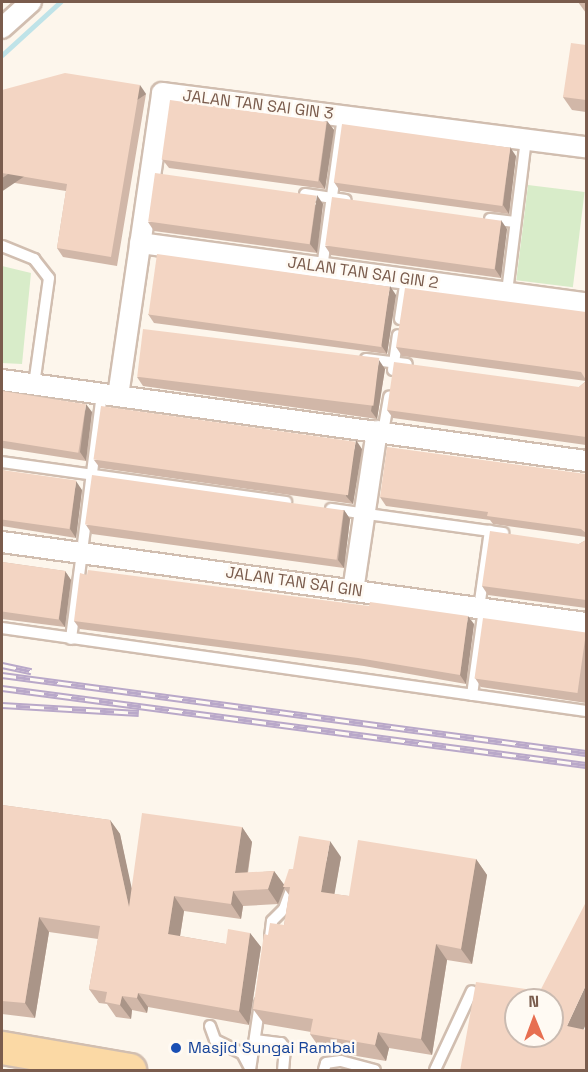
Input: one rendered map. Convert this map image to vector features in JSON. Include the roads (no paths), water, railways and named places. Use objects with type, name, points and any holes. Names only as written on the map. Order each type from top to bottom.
[{"type":"main road","points":[[10,1053],[50,1063],[130,1071]]},
{"type":"street","points":[[2,28],[31,2]]},
{"type":"street","name":"JALAN TAN SAI GIN 3","points":[[110,395],[134,328],[140,243],[156,174],[162,93],[586,147]]},
{"type":"street","name":"JALAN TAN SAI GIN 2","points":[[140,243],[586,303]]},
{"type":"street","points":[[2,380],[586,461]]},
{"type":"street","points":[[354,591],[380,432]]},
{"type":"street","name":"JALAN TAN SAI GIN","points":[[2,542],[586,623]]},
{"type":"lane","points":[[322,267],[343,116]]},
{"type":"lane","points":[[507,292],[526,139]]},
{"type":"lane","points":[[297,193],[354,201]]},
{"type":"lane","points":[[480,218],[515,222]]},
{"type":"lane","points":[[2,246],[34,259],[49,278],[34,385]]},
{"type":"lane","points":[[380,432],[394,362],[406,279]]},
{"type":"lane","points":[[348,356],[417,365]]},
{"type":"lane","points":[[71,639],[92,474],[110,395]]},
{"type":"lane","points":[[2,462],[294,503]]},
{"type":"lane","points":[[317,507],[512,534]]},
{"type":"lane","points":[[472,695],[490,531]]},
{"type":"lane","points":[[2,628],[586,711]]},
{"type":"lane","points":[[267,954],[272,921],[284,909],[295,871]]},
{"type":"lane","points":[[250,1069],[262,986]]},
{"type":"lane","points":[[435,1071],[472,991]]},
{"type":"lane","points":[[210,1026],[215,1040],[242,1053],[250,1069]]},
{"type":"lane","points":[[255,1040],[281,1043],[285,1048],[283,1071]]},
{"type":"lane","points":[[324,1071],[326,1063],[341,1061],[375,1071]]},
{"type":"waterway","points":[[2,55],[60,2]]},
{"type":"railway","points":[[2,665],[31,671]]},
{"type":"railway","points":[[2,675],[586,753]]},
{"type":"railway","points":[[2,688],[586,765]]},
{"type":"railway","points":[[2,705],[139,713]]},
{"type":"place","name":"Masjid Sungai Rambai","points":[[176,1048]]}]
